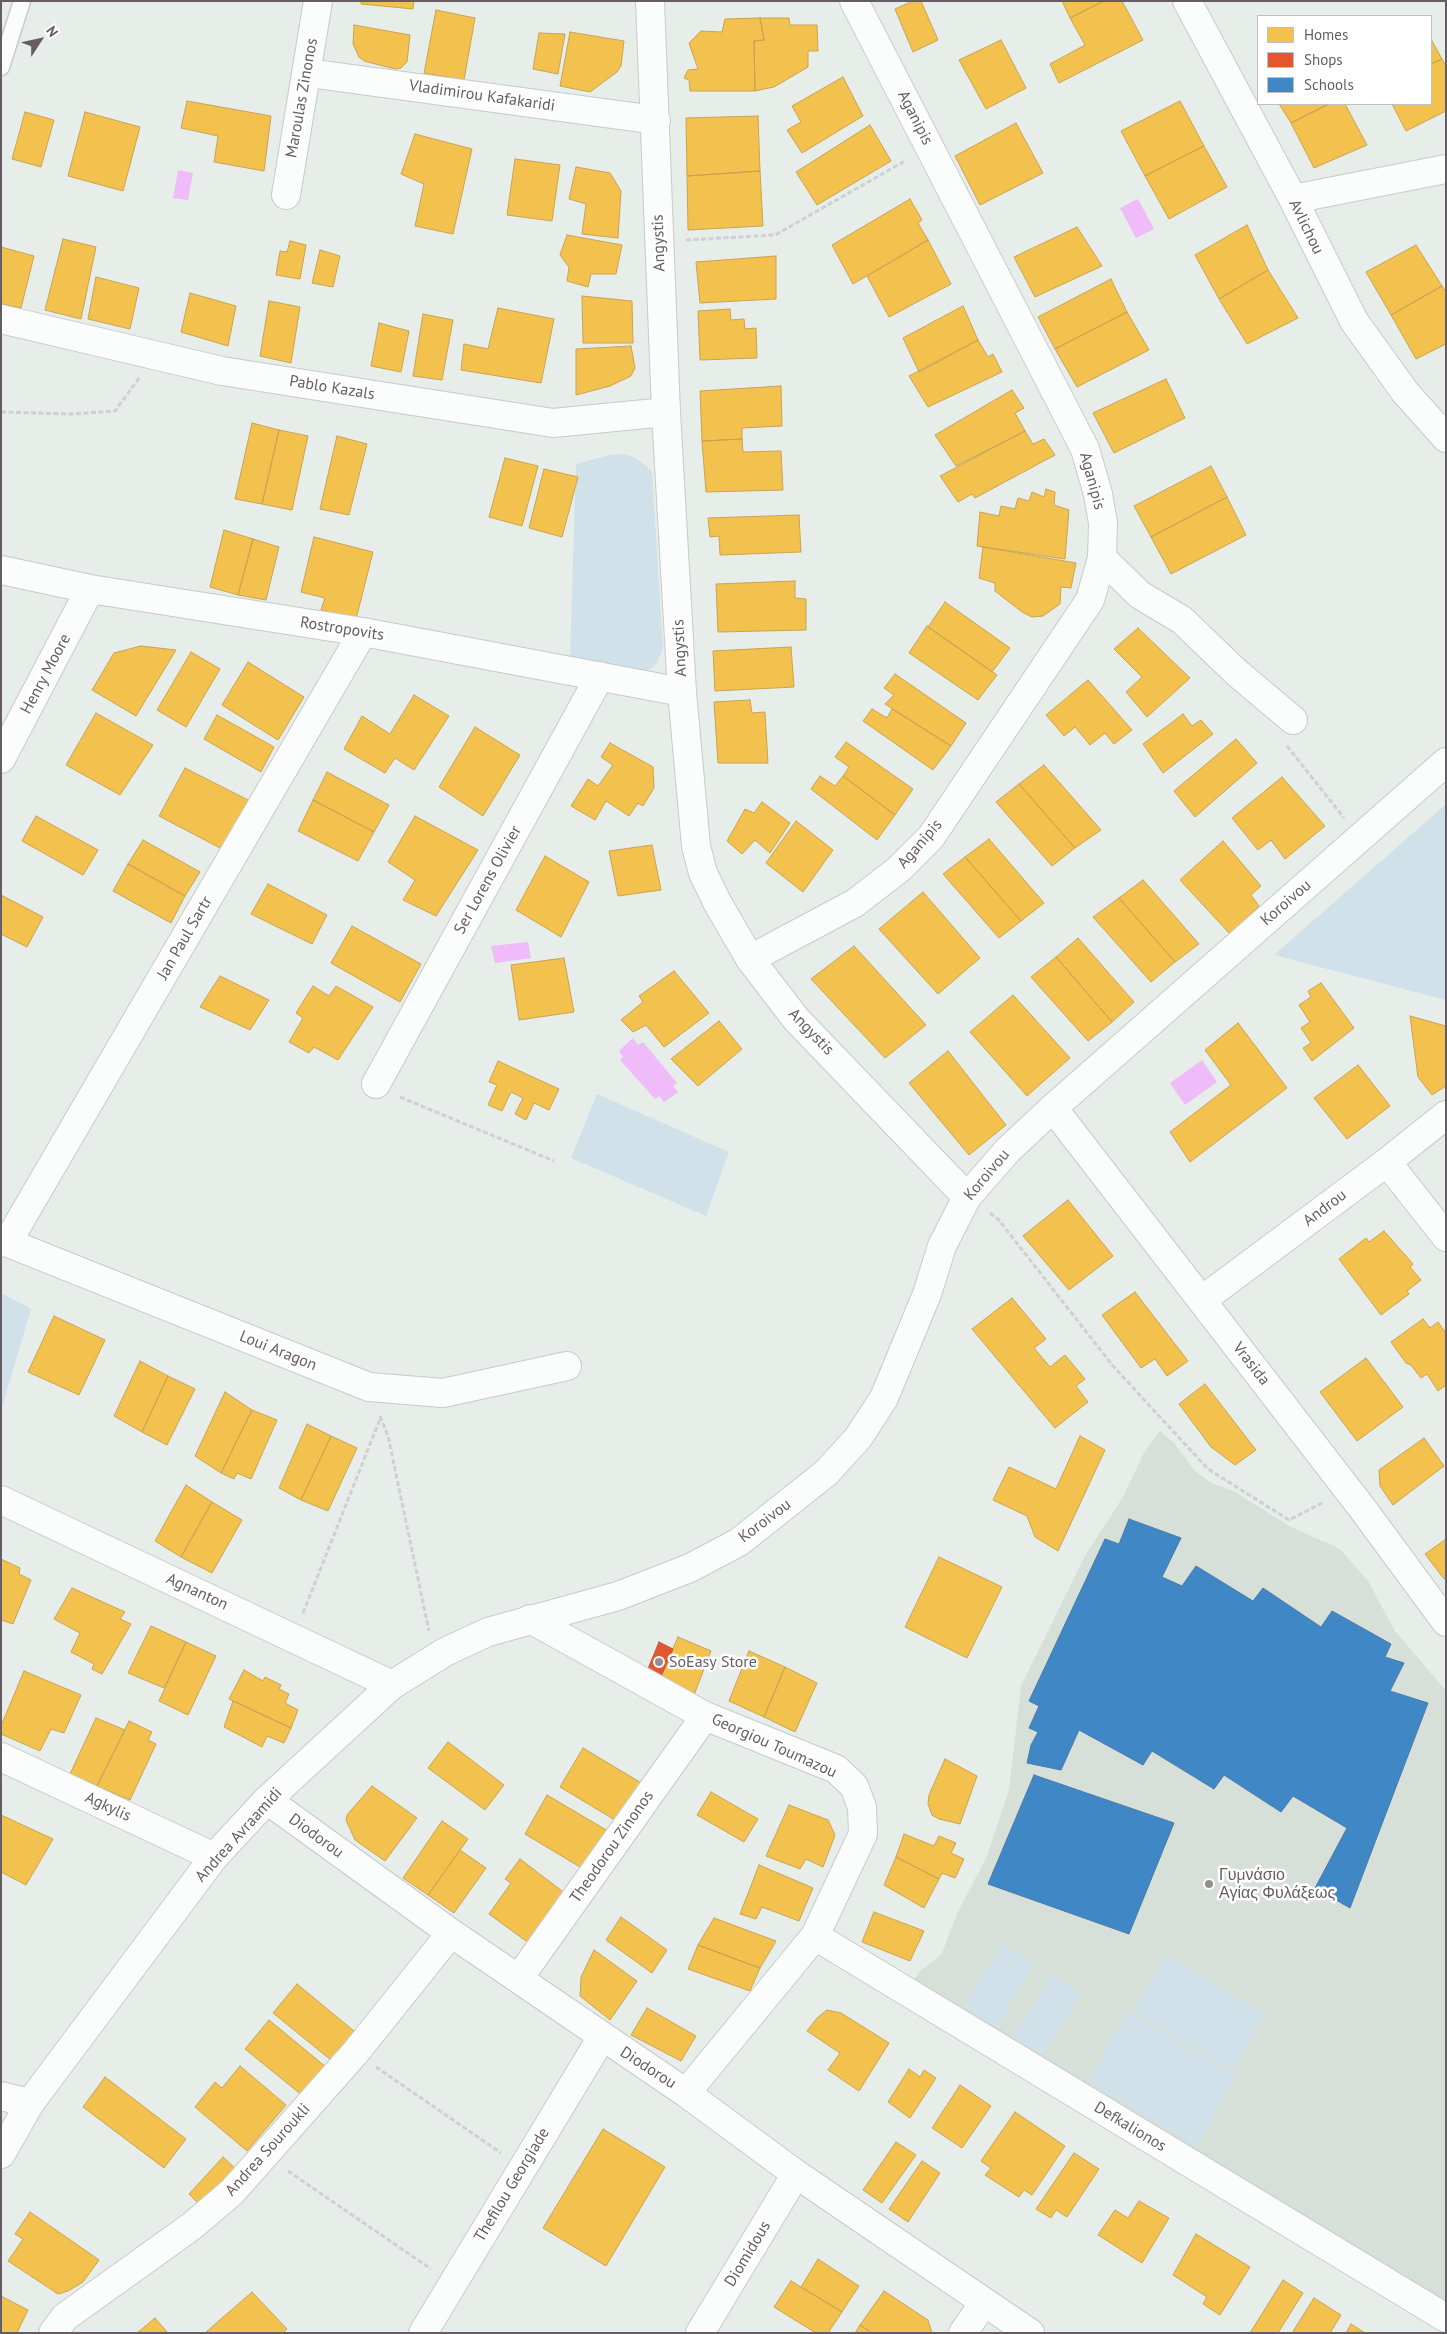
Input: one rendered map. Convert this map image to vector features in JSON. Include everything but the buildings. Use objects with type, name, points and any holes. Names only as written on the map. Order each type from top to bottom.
[{"type":"street","name":"Maroulas Zinonos","points":[[286,195],[308,73],[318,1]]},
{"type":"street","name":"Angystis","points":[[650,1],[656,120],[658,241],[682,692],[696,846],[703,873],[750,960],[796,1019],[967,1197]]},
{"type":"street","name":"Aganipis","points":[[750,960],[855,903],[899,869],[931,837],[1090,600],[1102,558],[1103,523],[1098,494],[1085,449],[854,1]]},
{"type":"street","name":"Avlichou","points":[[1187,1],[1293,199],[1354,321],[1405,392],[1446,438]]},
{"type":"street","name":"Vladimirou Kafakaridi","points":[[308,73],[656,120]]},
{"type":"street","points":[[1293,199],[1446,169]]},
{"type":"street","name":"Pablo Kazals","points":[[1,319],[222,371],[553,423],[666,412]]},
{"type":"street","points":[[1102,558],[1140,595],[1182,620],[1236,672],[1293,720]]},
{"type":"street","name":"Rostropovits","points":[[1,570],[90,589],[363,632],[682,692]]},
{"type":"street","name":"Henry Moore","points":[[1,759],[90,589]]},
{"type":"street","name":"Jan Paul Sartr","points":[[4,1241],[363,632]]},
{"type":"street","name":"Ser Lorens Olivier","points":[[376,1084],[600,676]]},
{"type":"street","name":"Koroivou","points":[[530,1619],[618,1596],[690,1568],[739,1542],[826,1473],[858,1438],[884,1398],[927,1294],[942,1246],[967,1197],[1008,1150],[1053,1108],[1446,762]]},
{"type":"street","name":"Vrasida","points":[[1053,1108],[1348,1490],[1446,1622]]},
{"type":"street","name":"Androu","points":[[1202,1300],[1387,1162],[1446,1115]]},
{"type":"street","points":[[1387,1162],[1446,1237]]},
{"type":"street","name":"Loui Aragon","points":[[4,1241],[369,1387],[443,1393],[566,1366]]},
{"type":"street","name":"Agnanton","points":[[1,1500],[392,1685]]},
{"type":"street","name":"Andrea Avraamidi","points":[[1,2154],[30,2103],[214,1857],[267,1800],[392,1685],[445,1652],[488,1632],[530,1619]]},
{"type":"street","name":"Georgiou Toumazou","points":[[530,1619],[705,1716],[836,1770],[854,1786],[862,1808],[863,1834],[815,1936],[686,2093]]},
{"type":"street","name":"Theodorou Zinonos","points":[[519,1978],[705,1716]]},
{"type":"street","name":"Agkylis","points":[[1,1757],[214,1857]]},
{"type":"street","name":"Diodorou","points":[[267,1800],[451,1933],[686,2093],[796,2174],[1030,2333]]},
{"type":"street","name":"Andrea Souroukli","points":[[53,2333],[65,2317],[192,2226],[232,2192],[355,2053],[451,1933]]},
{"type":"street","name":"Defkalionos","points":[[815,1936],[1446,2318]]},
{"type":"street","name":"Thefilou Georgiade","points":[[423,2333],[602,2037]]},
{"type":"street","points":[[1,2096],[30,2103]]},
{"type":"street","name":"Diomidous","points":[[700,2333],[796,2174]]},
{"type":"street","points":[[963,2333],[984,2302]]},
{"type":"lane","points":[[1,67],[22,1]]},
{"type":"path","points":[[658,241],[775,235],[930,147]]},
{"type":"path","points":[[1,412],[71,414],[114,411],[155,356]]},
{"type":"path","points":[[1293,720],[1275,732],[1359,838]]},
{"type":"path","points":[[376,1084],[381,1089],[554,1161]]},
{"type":"path","points":[[967,1197],[998,1219],[1113,1366],[1208,1469],[1289,1520],[1348,1490]]},
{"type":"path","points":[[369,1387],[388,1436],[427,1628],[445,1652]]},
{"type":"path","points":[[293,1638],[381,1419]]},
{"type":"path","points":[[355,2053],[523,2168]]},
{"type":"path","points":[[264,2155],[453,2284]]},
{"type":"shaded area","points":[[178,170],[193,173],[188,200],[173,198]]},
{"type":"shaded area","points":[[1138,199],[1154,229],[1136,238],[1120,208]]},
{"type":"shaded area","points":[[625,454],[636,458],[652,471],[663,649],[656,664],[643,675],[570,659],[576,464],[610,455]]},
{"type":"shaded area","points":[[1446,804],[1446,1000],[1274,955],[1420,827]]},
{"type":"shaded area","points":[[528,942],[531,958],[495,963],[491,946]]},
{"type":"shaded area","points":[[633,1038],[638,1045],[643,1042],[677,1083],[673,1086],[678,1092],[664,1102],[659,1096],[655,1099],[620,1060],[623,1057],[619,1051]]},
{"type":"shaded area","points":[[1202,1060],[1217,1082],[1185,1105],[1170,1083]]},
{"type":"shaded area","points":[[597,1094],[729,1152],[706,1216],[571,1158]]},
{"type":"shaded area","points":[[1,1293],[31,1309],[1,1411]]},
{"type":"shaded area","name":"Γυμνάσιο Αγίας Φυλάξεως","points":[[1160,1431],[1174,1443],[1194,1470],[1211,1483],[1235,1492],[1289,1526],[1340,1549],[1368,1581],[1395,1631],[1446,1691],[1446,2304],[911,1985],[920,1971],[941,1955],[958,1912],[987,1856],[1009,1790],[1021,1686],[1085,1556],[1123,1497],[1144,1453]]},
{"type":"shaded area","points":[[1003,1943],[1034,1964],[996,2027],[964,2008]]},
{"type":"shaded area","points":[[1166,1956],[1264,2014],[1233,2070],[1133,2012]]},
{"type":"shaded area","points":[[1052,1975],[1081,1994],[1042,2055],[1014,2037]]},
{"type":"shaded area","points":[[1127,2012],[1235,2075],[1197,2147],[1088,2081]]},
{"type":"place","name":"SoEasy Store","points":[[659,1662]]},
{"type":"place","name":"Γυμνάσιο Αγίας Φυλάξεως","points":[[1209,1884]]}]
